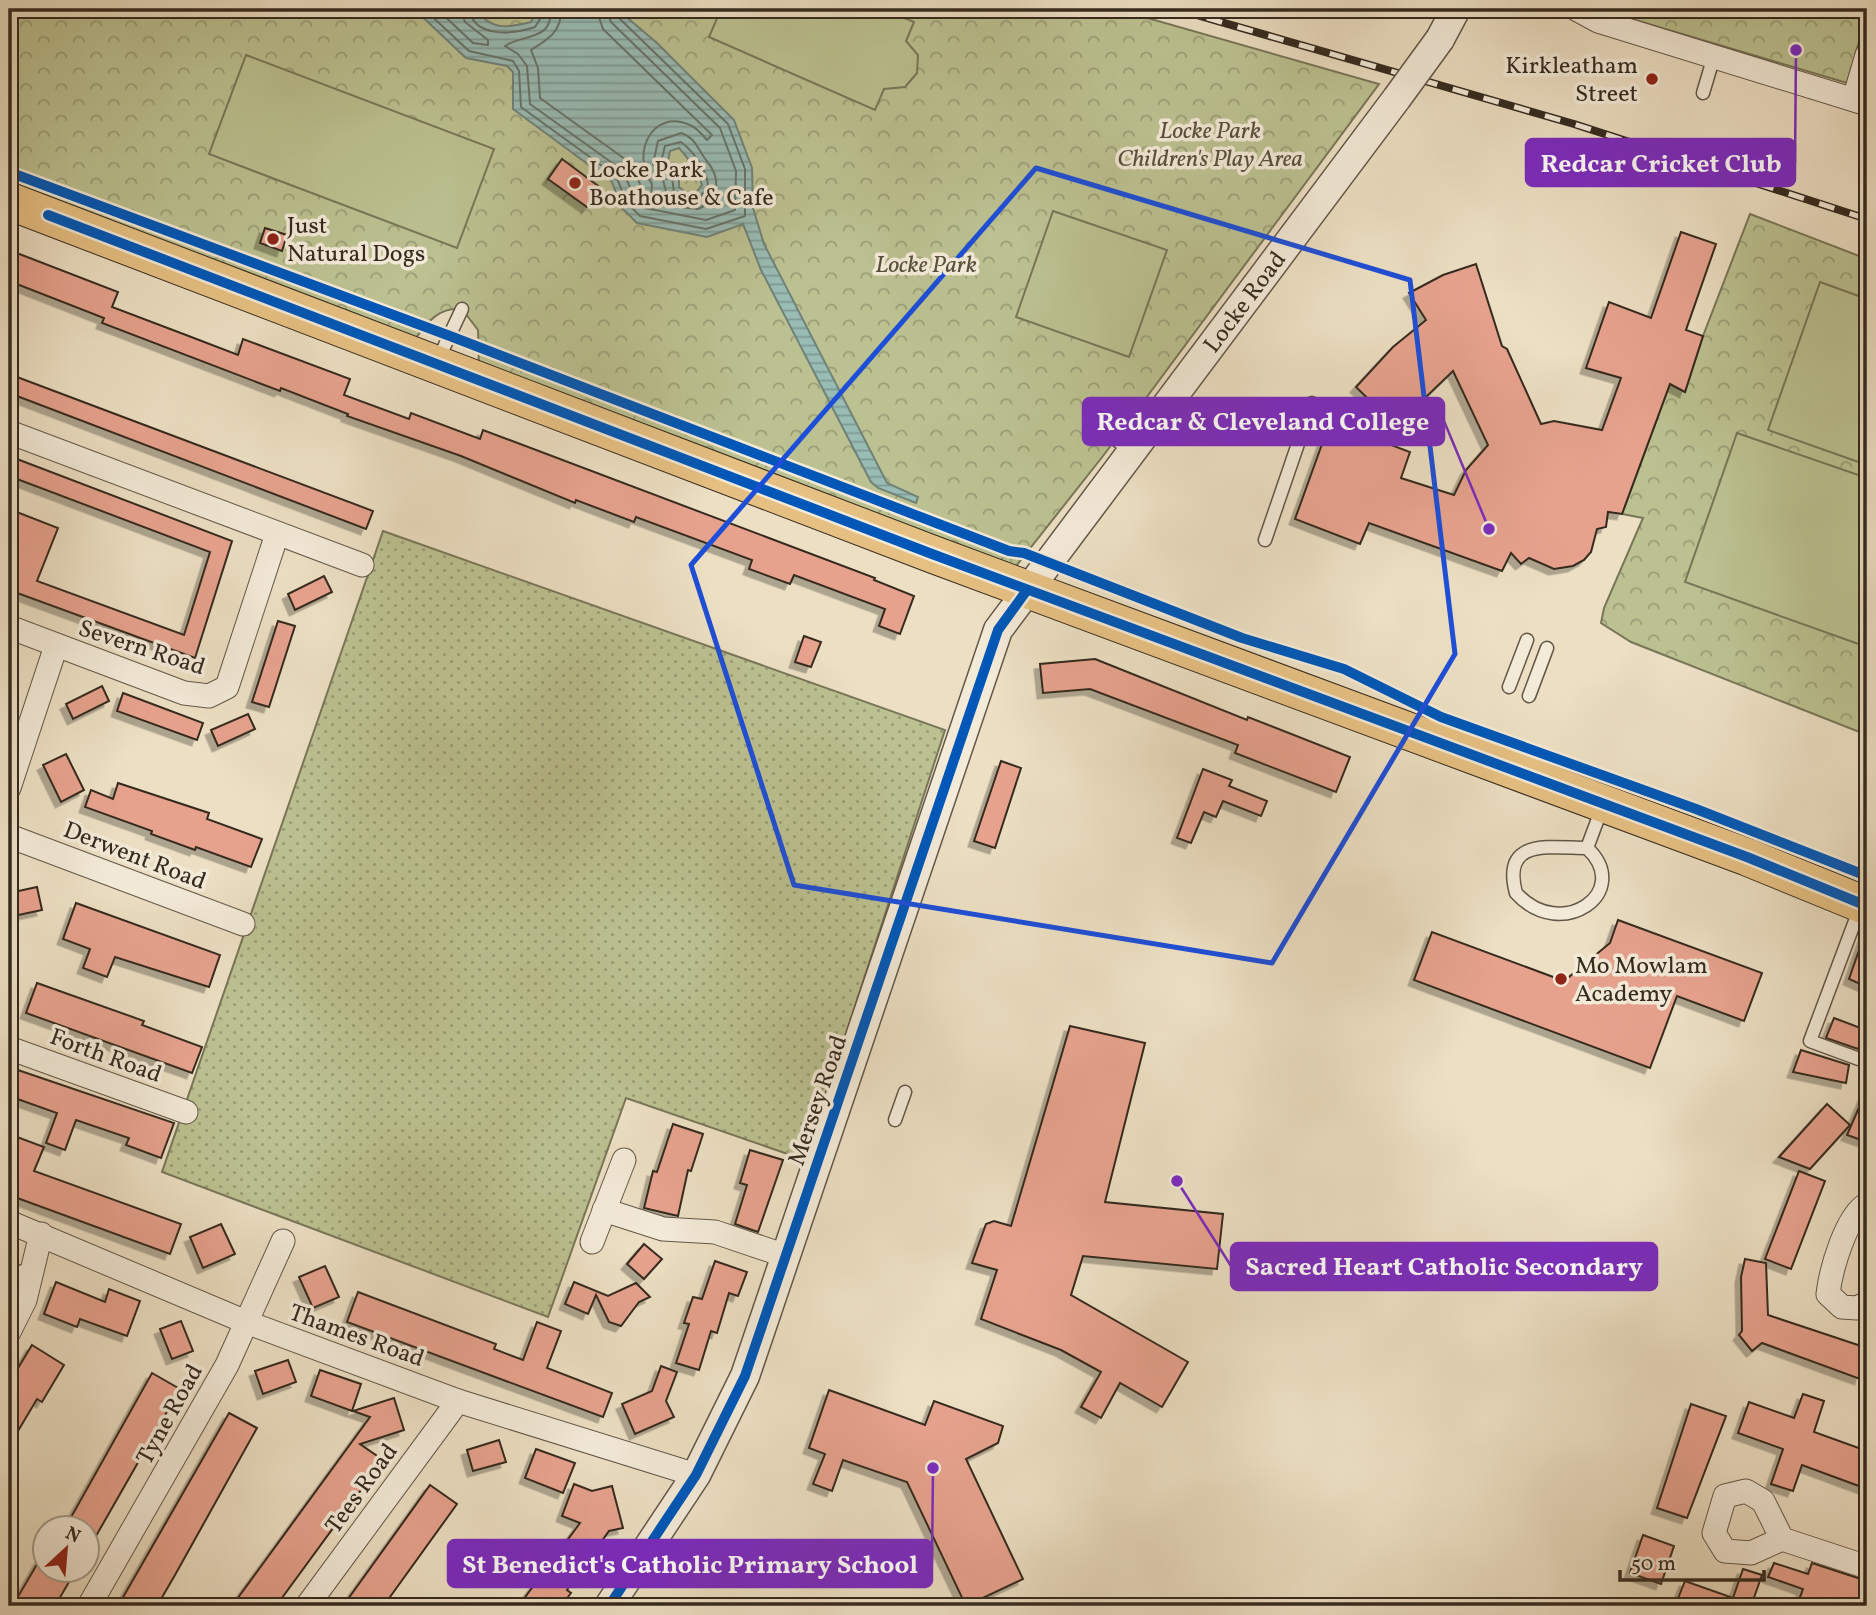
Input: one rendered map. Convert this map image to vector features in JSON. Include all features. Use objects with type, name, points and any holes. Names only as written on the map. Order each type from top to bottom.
[{"type":"main road","points":[[9,201],[435,366],[1603,804],[1865,905]]},
{"type":"street","name":"Locke Road","points":[[1027,590],[1440,40],[1456,9]]},
{"type":"street","points":[[1576,9],[1598,21],[1861,101],[1867,55]]},
{"type":"street","points":[[9,432],[362,565]]},
{"type":"street","name":"Severn Road","points":[[9,627],[184,693],[209,696],[227,687],[277,534]]},
{"type":"street","name":"Mersey Road","points":[[608,1606],[696,1475],[745,1376],[998,630],[1027,590]]},
{"type":"street","points":[[9,788],[56,646]]},
{"type":"street","name":"Derwent Road","points":[[9,836],[243,924]]},
{"type":"street","name":"Forth Road","points":[[9,1048],[186,1112]]},
{"type":"street","points":[[592,1242],[624,1160]]},
{"type":"street","points":[[1867,1204],[1853,1215],[1830,1277],[1828,1294],[1842,1307],[1857,1308],[1867,1303]]},
{"type":"street","points":[[604,1210],[663,1229],[715,1232],[786,1256]]},
{"type":"street","name":"Thames Road","points":[[9,1222],[246,1322],[458,1401],[696,1475]]},
{"type":"street","points":[[9,1332],[25,1300],[41,1234]]},
{"type":"street","name":"Tyne Road","points":[[89,1606],[201,1412],[283,1241]]},
{"type":"street","name":"Tees Road","points":[[307,1606],[458,1401]]},
{"type":"street","points":[[1782,1539],[1867,1567]]},
{"type":"lane","points":[[1703,93],[1714,56]]},
{"type":"lane","points":[[435,366],[462,309]]},
{"type":"lane","points":[[1265,540],[1312,403]]},
{"type":"lane","points":[[1095,424],[1131,451]]},
{"type":"lane","points":[[1509,687],[1527,640]]},
{"type":"lane","points":[[1529,696],[1547,648]]},
{"type":"lane","points":[[1587,848],[1603,804]]},
{"type":"lane","points":[[1539,846],[1587,848],[1597,857],[1601,882],[1590,903],[1580,911],[1551,915],[1537,911],[1516,893],[1512,882],[1514,864],[1528,850],[1539,846]]},
{"type":"lane","points":[[1865,905],[1810,1041],[1867,1062]]},
{"type":"lane","points":[[895,1120],[905,1092]]},
{"type":"lane","points":[[9,1275],[34,1268]]},
{"type":"highlighted area","points":[[1036,168],[1410,280],[1455,654],[1272,963],[794,885],[691,565]]},
{"type":"green space","name":"Locke Park","points":[[9,9],[1116,9],[1379,84],[1103,456],[1013,570],[479,370],[478,330],[462,309],[438,314],[411,344],[9,190]]},
{"type":"green space","points":[[710,9],[883,9],[914,22],[906,41],[918,55],[917,73],[905,87],[884,89],[875,110],[709,37],[718,16]]},
{"type":"green space","points":[[1598,9],[1867,9],[1867,14],[1847,83]]},
{"type":"green space","points":[[246,55],[494,149],[457,248],[209,154]]},
{"type":"green space","points":[[1053,211],[1167,250],[1129,357],[1016,317]]},
{"type":"green space","points":[[1750,214],[1867,259],[1867,735],[1631,642],[1601,623],[1604,608],[1643,518],[1622,514],[1670,384],[1685,392],[1703,336]]},
{"type":"green space","points":[[1820,282],[1867,299],[1867,465],[1768,430]]},
{"type":"green space","points":[[1737,433],[1867,478],[1867,647],[1685,582]]},
{"type":"green space","points":[[383,531],[945,730],[805,1160],[626,1098],[548,1317],[162,1172]]},
{"type":"water","points":[[414,9],[474,9],[488,21],[506,26],[531,22],[535,14],[532,9],[617,9],[657,43],[734,120],[752,168],[753,208],[764,244],[887,483],[918,497],[916,503],[878,488],[871,482],[761,270],[743,224],[707,237],[637,223],[621,207],[612,182],[513,109],[513,72],[507,66],[466,58]],"holes":[[[679,148],[701,180],[702,185],[695,194],[685,192],[679,187],[679,176],[668,161],[670,151]]]},
{"type":"building","name":"Locke Park Boathouse & Cafe","points":[[562,159],[601,188],[587,207],[548,179]]},
{"type":"building","name":"Just Natural Dogs","points":[[265,228],[287,235],[282,251],[260,243]]},
{"type":"building","points":[[1681,232],[1716,244],[1686,330],[1703,336],[1685,392],[1670,384],[1622,514],[1608,512],[1606,527],[1597,529],[1591,552],[1584,560],[1573,566],[1554,569],[1529,558],[1521,564],[1511,553],[1502,571],[1369,523],[1360,544],[1295,519],[1330,422],[1410,452],[1401,478],[1454,495],[1466,470],[1488,445],[1453,371],[1396,426],[1356,387],[1393,347],[1426,320],[1409,293],[1443,275],[1476,264],[1502,346],[1507,349],[1541,424],[1554,421],[1602,430],[1621,378],[1586,368],[1609,302],[1651,318]]},
{"type":"building","points":[[9,250],[118,292],[112,307],[238,355],[243,339],[350,379],[344,395],[409,419],[411,413],[480,439],[483,430],[875,578],[874,580],[914,596],[900,634],[879,626],[885,609],[794,575],[790,584],[749,569],[752,560],[636,517],[634,522],[576,500],[575,503],[461,456],[102,323],[104,318],[9,281]]},
{"type":"building","points":[[9,374],[373,511],[366,529],[9,393]]},
{"type":"building","points":[[9,456],[232,541],[195,658],[9,590],[9,509],[58,528],[37,581],[184,635],[210,552],[9,476]]},
{"type":"building","points":[[324,576],[332,592],[295,610],[288,594]]},
{"type":"building","points":[[278,621],[295,626],[269,707],[252,702]]},
{"type":"building","points":[[804,636],[821,642],[811,667],[795,662]]},
{"type":"building","points":[[1095,659],[1247,720],[1248,717],[1350,757],[1336,792],[1235,753],[1238,745],[1090,689],[1043,693],[1040,664]]},
{"type":"building","points":[[102,686],[109,701],[73,719],[66,704]]},
{"type":"building","points":[[123,693],[203,723],[197,740],[117,711]]},
{"type":"building","points":[[248,714],[255,729],[218,746],[211,730]]},
{"type":"building","points":[[66,754],[84,790],[61,802],[43,765]]},
{"type":"building","points":[[1001,761],[1021,768],[995,848],[974,841]]},
{"type":"building","points":[[1203,769],[1232,780],[1229,786],[1267,801],[1261,816],[1223,801],[1216,817],[1204,812],[1191,843],[1177,838]]},
{"type":"building","points":[[118,783],[209,813],[207,819],[262,839],[251,867],[196,847],[195,850],[85,807],[91,790],[113,799]]},
{"type":"building","points":[[37,887],[42,910],[9,917],[9,893]]},
{"type":"building","points":[[76,903],[220,955],[209,987],[115,957],[107,977],[83,968],[90,949],[63,939]]},
{"type":"building","points":[[1618,920],[1762,973],[1744,1021],[1677,996],[1650,1068],[1414,980],[1432,932],[1564,981],[1610,943]]},
{"type":"building","points":[[1867,933],[1867,987],[1849,979]]},
{"type":"building","points":[[37,983],[144,1021],[142,1025],[202,1047],[192,1073],[26,1013]]},
{"type":"building","points":[[1834,1018],[1866,1030],[1858,1049],[1826,1038]]},
{"type":"building","points":[[1070,1026],[1145,1043],[1105,1202],[1223,1214],[1217,1269],[1083,1256],[1071,1295],[1188,1362],[1162,1407],[1120,1383],[1101,1418],[1081,1407],[1101,1372],[1061,1350],[981,1319],[997,1270],[972,1263],[986,1224],[994,1221],[1011,1226]]},
{"type":"building","points":[[1801,1050],[1849,1065],[1846,1083],[1793,1072]]},
{"type":"building","points":[[9,1067],[174,1123],[161,1158],[126,1145],[129,1138],[76,1120],[65,1150],[46,1143],[57,1113],[9,1096]]},
{"type":"building","points":[[1867,1089],[1867,1142],[1847,1135]]},
{"type":"building","points":[[1827,1104],[1850,1125],[1810,1169],[1779,1157]]},
{"type":"building","points":[[673,1124],[703,1134],[691,1171],[688,1170],[678,1216],[644,1208],[653,1171],[657,1172]]},
{"type":"building","points":[[9,1134],[44,1147],[34,1171],[181,1224],[170,1254],[9,1195]]},
{"type":"building","points":[[750,1150],[783,1160],[758,1232],[735,1224],[747,1185],[740,1183]]},
{"type":"building","points":[[1799,1171],[1825,1181],[1791,1269],[1765,1259]]},
{"type":"building","points":[[221,1224],[235,1254],[203,1268],[190,1237]]},
{"type":"building","points":[[644,1244],[662,1259],[644,1279],[627,1264]]},
{"type":"building","points":[[1745,1259],[1766,1263],[1768,1315],[1867,1348],[1860,1379],[1762,1343],[1752,1351],[1739,1335],[1742,1331],[1741,1277]]},
{"type":"building","points":[[715,1261],[747,1272],[738,1296],[729,1293],[717,1333],[711,1331],[699,1370],[676,1363],[689,1324],[684,1323],[693,1297],[702,1299]]},
{"type":"building","points":[[325,1266],[339,1297],[313,1308],[299,1277]]},
{"type":"building","points":[[56,1282],[105,1302],[109,1289],[140,1301],[127,1336],[80,1319],[77,1327],[44,1314]]},
{"type":"building","points":[[574,1282],[608,1296],[636,1283],[650,1297],[639,1302],[621,1326],[609,1322],[596,1295],[588,1314],[565,1304]]},
{"type":"building","points":[[358,1292],[496,1344],[494,1349],[523,1360],[537,1322],[561,1331],[547,1368],[612,1393],[603,1417],[347,1322]]},
{"type":"building","points":[[181,1321],[193,1351],[172,1359],[160,1329]]},
{"type":"building","points":[[32,1345],[64,1365],[42,1402],[37,1399],[9,1446],[9,1383]]},
{"type":"building","points":[[288,1360],[296,1382],[263,1394],[255,1371]]},
{"type":"building","points":[[661,1366],[677,1372],[666,1401],[674,1417],[635,1434],[622,1404],[652,1391]]},
{"type":"building","points":[[320,1370],[361,1384],[352,1411],[311,1396]]},
{"type":"building","points":[[152,1373],[180,1389],[102,1526],[102,1514],[73,1514]]},
{"type":"building","points":[[829,1390],[925,1425],[934,1401],[1003,1426],[998,1443],[966,1459],[1023,1579],[966,1606],[907,1482],[843,1460],[832,1491],[813,1484],[825,1454],[809,1448]]},
{"type":"building","points":[[1803,1394],[1824,1401],[1814,1432],[1867,1451],[1867,1489],[1802,1465],[1793,1491],[1771,1484],[1783,1449],[1738,1433],[1749,1402],[1794,1418]]},
{"type":"building","points":[[394,1398],[404,1430],[360,1444],[383,1460],[276,1606],[232,1606],[370,1417],[353,1411]]},
{"type":"building","points":[[1691,1404],[1726,1416],[1687,1518],[1657,1508]]},
{"type":"building","points":[[229,1413],[257,1428],[175,1575],[157,1606],[118,1606]]},
{"type":"building","points":[[499,1440],[506,1462],[473,1471],[467,1450]]},
{"type":"building","points":[[536,1449],[575,1463],[563,1493],[525,1478]]},
{"type":"building","points":[[574,1484],[592,1491],[612,1486],[623,1528],[609,1531],[567,1590],[571,1593],[561,1606],[531,1606],[523,1600],[580,1523],[562,1516]]},
{"type":"building","points":[[430,1485],[457,1504],[390,1597],[402,1606],[343,1606]]},
{"type":"building","points":[[1643,1535],[1674,1546],[1661,1584],[1630,1573]]},
{"type":"building","points":[[1774,1563],[1808,1574],[1812,1563],[1867,1581],[1861,1606],[1815,1606],[1799,1600],[1803,1589],[1768,1577]]},
{"type":"building","points":[[1743,1569],[1762,1575],[1751,1606],[1675,1606],[1685,1581],[1733,1598]]},
{"type":"building","points":[[32,1573],[32,1584],[68,1584],[55,1606],[27,1606],[16,1600]]},
{"type":"railway","points":[[1176,9],[1574,124],[1867,219]]},
{"type":"cycle path","points":[[9,172],[450,336],[1242,638],[1344,669],[1441,717],[1696,809],[1867,876]]},
{"type":"cycle path","points":[[48,215],[932,554],[1747,857],[1867,906]]},
{"type":"cycle path","points":[[609,1606],[696,1475],[745,1376],[998,630],[1027,590]]},
{"type":"place","name":"Redcar Cricket Club","points":[[1796,50]]},
{"type":"place","name":"Kirkleatham Street","points":[[1652,79]]},
{"type":"place","name":"Locke Park Boathouse & Cafe","points":[[575,183]]},
{"type":"place","name":"Just Natural Dogs","points":[[273,239]]},
{"type":"place","name":"Redcar & Cleveland College","points":[[1489,529]]},
{"type":"place","name":"Mo Mowlam Academy","points":[[1561,979]]},
{"type":"place","name":"Sacred Heart Catholic Secondary","points":[[1177,1181]]},
{"type":"place","name":"St Benedict's Catholic Primary School","points":[[933,1468]]},
{"type":"park label","name":"Locke Park Children's Play Area","points":[[1210,144]]}]
